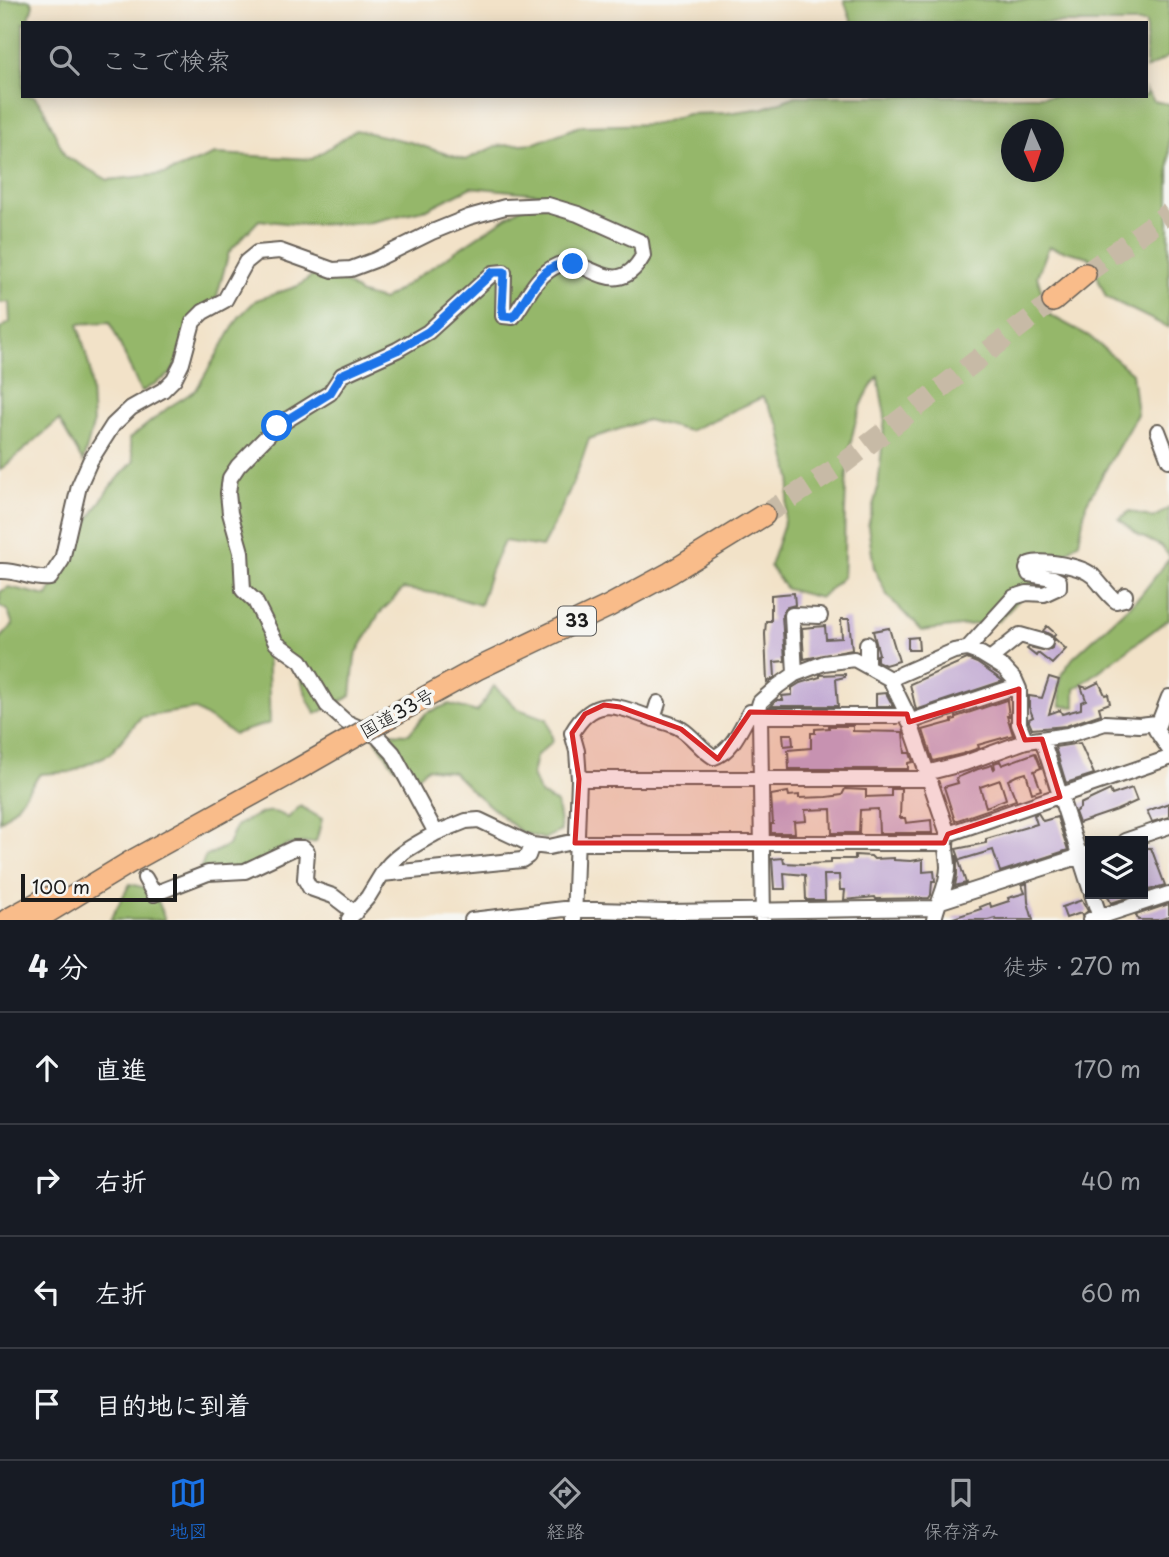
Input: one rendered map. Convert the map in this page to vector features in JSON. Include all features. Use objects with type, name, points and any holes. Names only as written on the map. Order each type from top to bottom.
[{"type":"highway","points":[[1053,300],[1085,274]]},
{"type":"highway","name":"国道33号","points":[[35,920],[132,861],[477,669],[658,580],[764,515]]},
{"type":"highway","points":[[7,920],[90,874],[132,861]]},
{"type":"highway","points":[[54,920],[132,861]]},
{"type":"street","points":[[0,571],[11,570],[35,580],[50,578],[62,560],[79,486],[90,461],[113,425],[131,408],[163,390],[174,379],[182,363],[193,321],[225,300],[246,262],[257,253],[280,251],[333,270],[351,269],[469,217],[505,208],[548,205],[578,214],[641,242],[643,256],[637,267],[626,275],[608,277],[573,264],[561,263],[551,268],[542,274],[513,317],[503,316],[504,272],[493,272],[428,332],[397,350],[341,375],[330,393],[277,426],[237,466],[230,478],[230,513],[241,552],[243,590],[256,601],[275,643],[301,661],[327,705],[346,722],[377,736],[393,753],[436,833]]},
{"type":"street","points":[[1158,431],[1169,460]]},
{"type":"street","points":[[967,649],[1014,597],[1027,593],[1044,594],[1059,587],[1059,581],[1053,578],[1029,574],[1029,564],[1034,562],[1052,562],[1088,572],[1116,601],[1124,599],[1125,595]]},
{"type":"street","points":[[795,674],[792,615],[820,616]]},
{"type":"street","points":[[990,659],[1020,635],[1045,642]]},
{"type":"street","points":[[867,644],[867,664]]},
{"type":"street","points":[[890,679],[954,650],[967,649],[990,659],[1015,680],[1019,689],[1018,724],[1026,741]]},
{"type":"street","points":[[764,915],[758,714],[760,702],[795,674],[824,663],[854,659],[890,679],[908,718],[946,839],[948,867],[938,910]]},
{"type":"street","points":[[574,915],[579,779],[578,751],[572,733],[585,714],[604,705],[620,707],[681,729],[715,757],[722,755],[728,748],[750,712],[908,718],[1019,689]]},
{"type":"street","points":[[1169,696],[1156,730],[1169,749]]},
{"type":"street","points":[[653,719],[658,703]]},
{"type":"street","points":[[579,779],[927,776],[1026,741],[1068,735],[1105,723],[1157,723]]},
{"type":"street","points":[[472,920],[666,912],[764,915],[938,910],[1085,855],[1060,797],[1042,739]]},
{"type":"street","points":[[145,878],[154,894],[208,873],[245,872],[294,848],[303,848],[307,852],[305,876],[308,885],[314,890],[333,896],[351,917],[395,860],[436,833],[466,821],[479,820],[540,847],[575,844],[762,844],[946,839],[1169,758]]},
{"type":"street","points":[[1140,836],[1169,826]]},
{"type":"street","points":[[382,874],[522,860],[528,856],[532,845]]},
{"type":"street","points":[[1093,899],[1097,919],[1169,894]]},
{"type":"highlighted area","points":[[1019,689],[1019,724],[1025,740],[1042,739],[1060,797],[948,834],[944,843],[575,843],[579,779],[572,733],[585,714],[604,705],[620,707],[681,729],[718,759],[750,712],[907,714],[909,722]]},
{"type":"green space","points":[[0,0],[30,0],[33,4],[29,21],[21,21],[21,98],[36,98],[44,109],[65,156],[108,180],[165,174],[215,154],[312,159],[356,130],[410,142],[465,160],[496,146],[535,143],[580,126],[657,124],[687,114],[727,113],[764,108],[791,98],[1148,98],[1148,93],[1154,101],[1169,104],[1169,328],[1106,297],[1089,257],[1049,247],[1037,276],[1048,314],[1089,336],[1132,373],[1137,414],[1086,504],[1079,542],[1053,563],[999,621],[921,631],[887,595],[874,568],[868,526],[878,487],[885,416],[878,377],[865,397],[850,445],[843,577],[820,598],[786,589],[770,566],[783,527],[791,479],[780,426],[763,397],[689,431],[647,420],[589,439],[568,494],[542,547],[504,541],[480,605],[447,595],[403,589],[379,614],[355,656],[351,696],[316,714],[308,700],[295,662],[267,646],[270,723],[234,734],[194,709],[141,717],[110,754],[71,772],[40,774],[16,807],[0,822],[0,639],[13,625],[8,611],[0,606],[0,592],[9,587],[47,596],[109,488],[134,461],[129,439],[169,407],[196,390],[239,317],[256,300],[298,286],[319,271],[343,281],[361,294],[383,300],[541,194],[471,187],[427,209],[367,223],[302,225],[259,220],[229,252],[214,307],[197,320],[171,374],[141,392],[110,322],[78,324],[90,369],[93,425],[83,462],[59,420],[0,470],[0,329],[10,322],[9,302],[0,303]]},
{"type":"green space","points":[[844,0],[1169,0],[1169,56],[1148,68],[1148,21],[851,21]]},
{"type":"green space","points":[[1169,508],[1169,556],[1161,546],[1140,536],[1119,519],[1130,511],[1153,518]]},
{"type":"green space","points":[[1169,559],[1169,619],[1075,689],[1075,707],[1061,706],[1061,675],[1073,658],[1140,596]]},
{"type":"green space","points":[[494,686],[518,709],[547,719],[553,741],[536,756],[532,775],[540,794],[557,803],[561,831],[544,839],[521,832],[453,772],[427,768],[413,781],[392,764],[376,740],[383,733],[409,734],[426,713],[449,704],[477,712]]},
{"type":"green space","points":[[300,806],[322,819],[316,842],[288,845],[244,870],[198,876],[205,857],[228,845],[236,826],[268,812],[288,818]]},
{"type":"green space","points":[[130,884],[154,890],[165,920],[110,920]]},
{"type":"building","points":[[794,593],[795,605],[787,607],[782,615],[785,661],[774,662],[775,677],[767,682],[765,634],[766,621],[771,621],[771,595]]},
{"type":"building","points":[[841,619],[849,619],[852,650],[804,659],[802,628],[825,626],[826,639],[842,638]]},
{"type":"building","points":[[1047,626],[1056,634],[1053,637],[1066,649],[1052,664],[1038,653],[1036,656],[1027,649],[1029,647],[1047,651],[1052,648],[1054,639],[1043,631]]},
{"type":"building","points":[[889,628],[899,661],[885,665],[877,661],[879,654],[873,631]]},
{"type":"building","points":[[918,637],[919,650],[908,650],[908,638]]},
{"type":"building","points":[[967,659],[1003,681],[916,710],[910,684]]},
{"type":"building","points":[[845,674],[845,677],[836,679],[838,706],[771,706],[777,700],[783,700],[782,696],[792,695],[792,688],[800,683],[820,675]]},
{"type":"building","points":[[1049,677],[1059,680],[1049,714],[1060,710],[1062,714],[1081,709],[1081,702],[1086,700],[1081,686],[1087,688],[1099,682],[1105,695],[1108,694],[1110,703],[1099,707],[1101,714],[1066,726],[1032,729],[1029,722],[1033,717],[1029,696],[1042,698]]},
{"type":"building","points":[[886,693],[893,706],[876,706],[876,694]]},
{"type":"building","points":[[1009,699],[1007,716],[1013,735],[978,745],[979,748],[962,754],[933,761],[923,730],[952,722],[956,717]]},
{"type":"building","points":[[853,726],[853,731],[903,732],[905,753],[910,753],[913,762],[908,763],[908,769],[789,769],[788,750],[811,748],[811,733],[815,733],[815,729]]},
{"type":"building","points":[[783,734],[792,734],[793,745],[784,746]]},
{"type":"building","points":[[1080,743],[1094,774],[1066,783],[1055,747]]},
{"type":"building","points":[[1035,753],[1041,768],[1034,771],[1041,790],[1032,793],[1026,773],[1016,776],[1008,780],[1016,800],[955,821],[944,787],[958,783],[956,778],[978,769],[992,765],[994,769],[994,763],[1000,761],[1002,765]],"holes":[[[1000,780],[1006,799],[986,807],[980,787]]]},
{"type":"building","points":[[1132,788],[1137,801],[1079,823],[1075,812],[1080,808],[1080,804],[1110,790],[1112,795]]},
{"type":"building","points":[[845,789],[866,790],[866,797],[891,796],[891,789],[901,789],[900,818],[905,818],[906,823],[931,820],[932,833],[879,833],[878,809],[860,810],[859,833],[832,833],[831,809],[805,810],[806,821],[794,822],[795,833],[771,833],[771,795],[788,792],[789,796],[799,795],[799,798],[827,797],[842,795]]},
{"type":"building","points":[[1169,803],[1169,817],[1152,822],[1147,811]]},
{"type":"building","points":[[1038,813],[1043,821],[1057,817],[1068,850],[1000,872],[993,850],[960,860],[956,849],[986,843],[986,839],[1037,824],[1034,815]]},
{"type":"building","points":[[1148,848],[1151,848],[1165,885],[1148,890]]},
{"type":"building","points":[[855,855],[871,856],[874,859],[923,859],[923,872],[934,871],[935,881],[932,881],[931,895],[929,898],[875,897],[844,900],[845,890],[840,890],[839,875],[824,875],[825,900],[806,900],[805,875],[784,873],[785,889],[774,889],[772,859],[783,858],[784,863],[831,863],[831,859],[855,859]]},
{"type":"building","points":[[957,855],[966,883],[955,886],[957,875]]},
{"type":"building","points":[[1027,883],[1033,920],[953,918],[981,909],[980,907],[990,903],[991,907],[1009,901],[1008,898],[1025,893],[1022,885]]},
{"type":"building","points":[[1082,900],[1088,911],[1082,916],[1081,913],[1066,918],[1062,907]]},
{"type":"building","points":[[1169,904],[1169,917],[1138,920],[1136,915]]},
{"type":"tunnel","points":[[1085,274],[1169,213]]},
{"type":"tunnel","points":[[764,515],[843,464],[1053,301]]},
{"type":"route","points":[[277,426],[330,393],[341,375],[397,350],[428,332],[493,272],[504,272],[503,316],[513,317],[542,274],[561,263],[573,264]]}]
